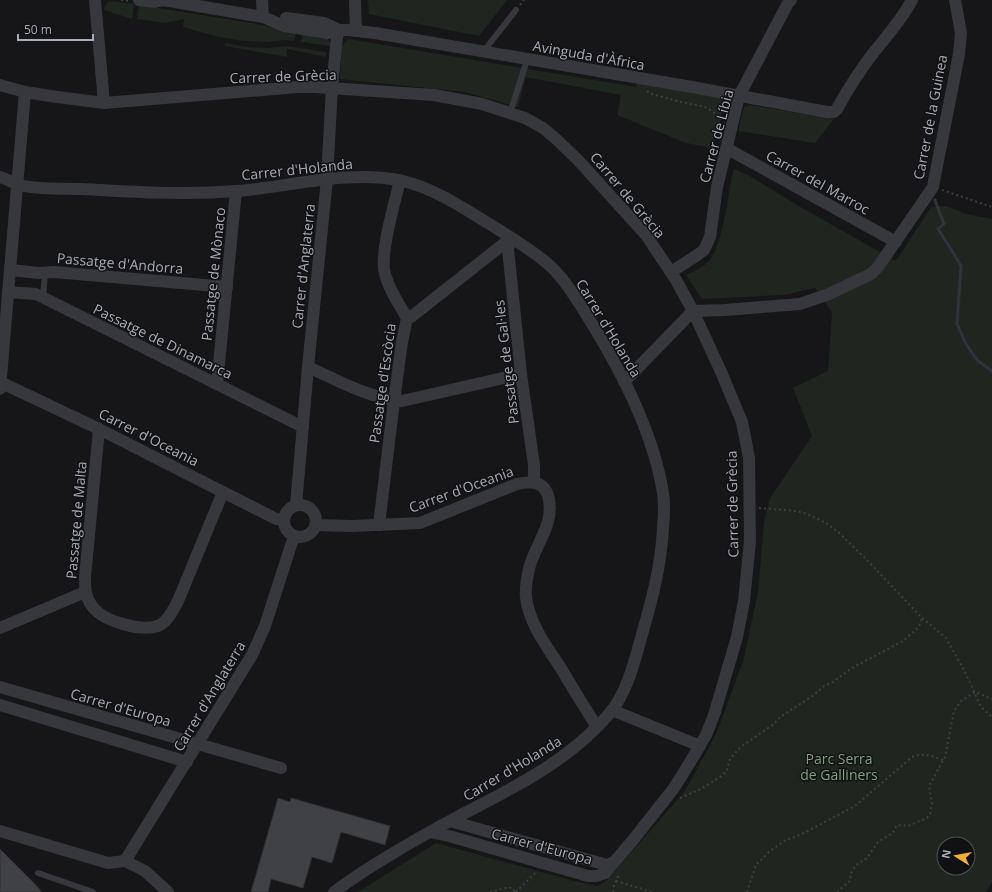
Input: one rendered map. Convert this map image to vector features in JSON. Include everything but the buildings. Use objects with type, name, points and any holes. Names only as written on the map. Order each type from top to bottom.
[{"type":"street","points":[[95,0],[104,103]]},
{"type":"street","name":"Avinguda d'Àfrica","points":[[139,0],[155,2],[163,0],[263,18],[277,17],[324,23],[339,30],[356,31],[563,65],[828,112],[834,112],[837,109],[851,84],[896,26],[912,0]]},
{"type":"street","points":[[262,0],[263,18]]},
{"type":"street","points":[[355,0],[356,31]]},
{"type":"street","name":"Carrer de Líbia","points":[[670,272],[704,250],[710,237],[717,187],[739,96],[788,3],[791,0]]},
{"type":"street","name":"Carrer de la Guinea","points":[[693,311],[725,310],[793,304],[814,300],[871,274],[878,267],[933,187],[961,33],[955,0]]},
{"type":"street","name":"Carrer d'Anglaterra","points":[[296,505],[327,179],[332,87],[337,36],[339,30]]},
{"type":"street","name":"Carrer de Grècia","points":[[0,85],[25,92],[104,103],[298,87],[332,87],[434,96],[482,104],[525,118],[555,138],[578,160],[646,235],[693,311],[742,422],[749,458],[750,508],[748,570],[737,637],[714,715],[706,735],[674,788],[614,862]]},
{"type":"street","points":[[0,384],[25,92]]},
{"type":"street","name":"Carrer del Marroc","points":[[726,148],[896,242]]},
{"type":"street","name":"Carrer d'Holanda","points":[[0,177],[8,179],[17,185],[43,188],[122,191],[236,191],[327,179],[380,178],[400,180],[432,190],[448,198],[511,238],[550,265],[569,287],[609,353],[624,382],[651,445],[663,495],[664,517],[660,565],[655,590],[628,680],[619,701],[586,739],[539,772],[430,832],[357,875],[334,892]]},
{"type":"street","name":"Passatge d'Escòcia","points":[[379,525],[394,401],[402,342],[407,318],[384,274],[383,266],[385,248],[400,180]]},
{"type":"street","name":"Passatge de Mònaco","points":[[217,384],[236,191]]},
{"type":"street","points":[[407,318],[411,317],[511,238]]},
{"type":"street","name":"Passatge de Gal·les","points":[[511,238],[508,249],[521,374],[534,465],[534,482]]},
{"type":"street","name":"Passatge d'Andorra","points":[[10,270],[227,287]]},
{"type":"street","name":"Passatge de Dinamarca","points":[[8,292],[36,294],[303,427]]},
{"type":"street","points":[[624,382],[693,311]]},
{"type":"street","points":[[308,367],[381,398],[394,401],[402,401],[521,374]]},
{"type":"street","name":"Carrer d'Oceania","points":[[0,384],[99,429],[276,519],[284,520]]},
{"type":"street","name":"Passatge de Malta","points":[[99,429],[85,577],[85,592],[92,608],[111,620],[143,628],[159,625],[165,621],[172,613],[178,601],[223,492]]},
{"type":"street","name":"Carrer d'Oceania","points":[[315,524],[379,525],[420,523],[505,488],[527,482],[541,484],[546,490],[550,507],[547,526],[529,569],[526,586],[528,606],[542,639],[597,727]]},
{"type":"street","points":[[296,505],[308,507],[316,518],[313,529],[305,536],[294,536],[286,530],[284,520],[287,510],[296,505]]},
{"type":"street","name":"Carrer d'Anglaterra","points":[[125,861],[187,762],[260,640],[294,536]]},
{"type":"street","points":[[0,628],[85,592]]},
{"type":"street","name":"Carrer d'Europa","points":[[0,687],[281,768]]},
{"type":"street","points":[[0,704],[187,762]]},
{"type":"street","points":[[612,710],[700,746]]},
{"type":"street","name":"Carrer d'Europa","points":[[450,821],[608,865],[614,862]]},
{"type":"street","points":[[0,831],[108,864],[125,861],[145,870],[168,892]]},
{"type":"street","name":"Carrer d'Europa","points":[[430,832],[449,836],[588,876],[597,876],[605,873],[614,862]]},
{"type":"lane","points":[[483,52],[516,10]]},
{"type":"lane","points":[[510,113],[527,60]]},
{"type":"lane","points":[[43,298],[45,273]]},
{"type":"lane","points":[[38,873],[93,892]]},
{"type":"path","points":[[933,187],[992,207]]},
{"type":"path","points":[[750,508],[796,511],[812,516],[826,523],[838,532],[922,618],[946,638],[965,672],[981,707],[992,717]]},
{"type":"path","points":[[662,804],[701,789],[723,775],[727,770],[728,761],[742,746],[774,724],[780,717],[814,695],[824,686],[833,682],[852,668],[903,641],[919,627],[922,618]]},
{"type":"path","points":[[975,692],[992,699]]},
{"type":"path","points":[[837,892],[850,881],[851,873],[856,865],[867,858],[878,842],[893,834],[897,825],[908,826],[927,818],[930,814],[932,803],[929,786],[932,778],[945,757],[954,711],[960,702],[975,692]]},
{"type":"path","points":[[747,892],[756,865],[770,851],[784,841],[802,834],[855,806],[912,757],[920,754],[930,755],[943,760]]},
{"type":"path","points":[[490,892],[509,887],[516,892],[536,872],[542,863]]},
{"type":"path","points":[[613,892],[616,881],[652,892]]},
{"type":"green space","points":[[368,0],[507,0],[479,36],[369,14]]},
{"type":"green space","points":[[109,1],[134,4],[132,19],[104,10]]},
{"type":"green space","points":[[139,5],[257,24],[296,33],[294,41],[243,41],[215,36],[183,27],[184,19],[165,23],[137,19]]},
{"type":"green space","points":[[302,34],[328,39],[331,46],[301,42]]},
{"type":"green space","points":[[348,39],[636,87],[637,83],[721,98],[724,105],[712,148],[686,143],[617,115],[621,95],[526,77],[518,107],[465,92],[340,79],[342,46]]},
{"type":"green space","points":[[225,43],[247,47],[268,48],[287,46],[326,52],[326,57],[287,49],[287,57],[225,46]]},
{"type":"green space","points":[[750,105],[834,119],[815,143],[738,131],[744,107]]},
{"type":"green space","name":"Parc Serra de Galliners","points":[[734,169],[750,176],[802,208],[896,261],[931,207],[946,206],[966,214],[992,219],[992,882],[986,892],[358,892],[436,843],[574,881],[598,886],[609,878],[685,791],[717,732],[744,658],[758,592],[764,522],[770,498],[812,436],[793,388],[828,371],[832,312],[815,288],[784,295],[702,299],[686,275],[708,262],[718,244]]},
{"type":"waterway","points":[[935,200],[944,224],[938,229],[961,266],[957,324],[966,344],[977,360],[992,371]]}]
